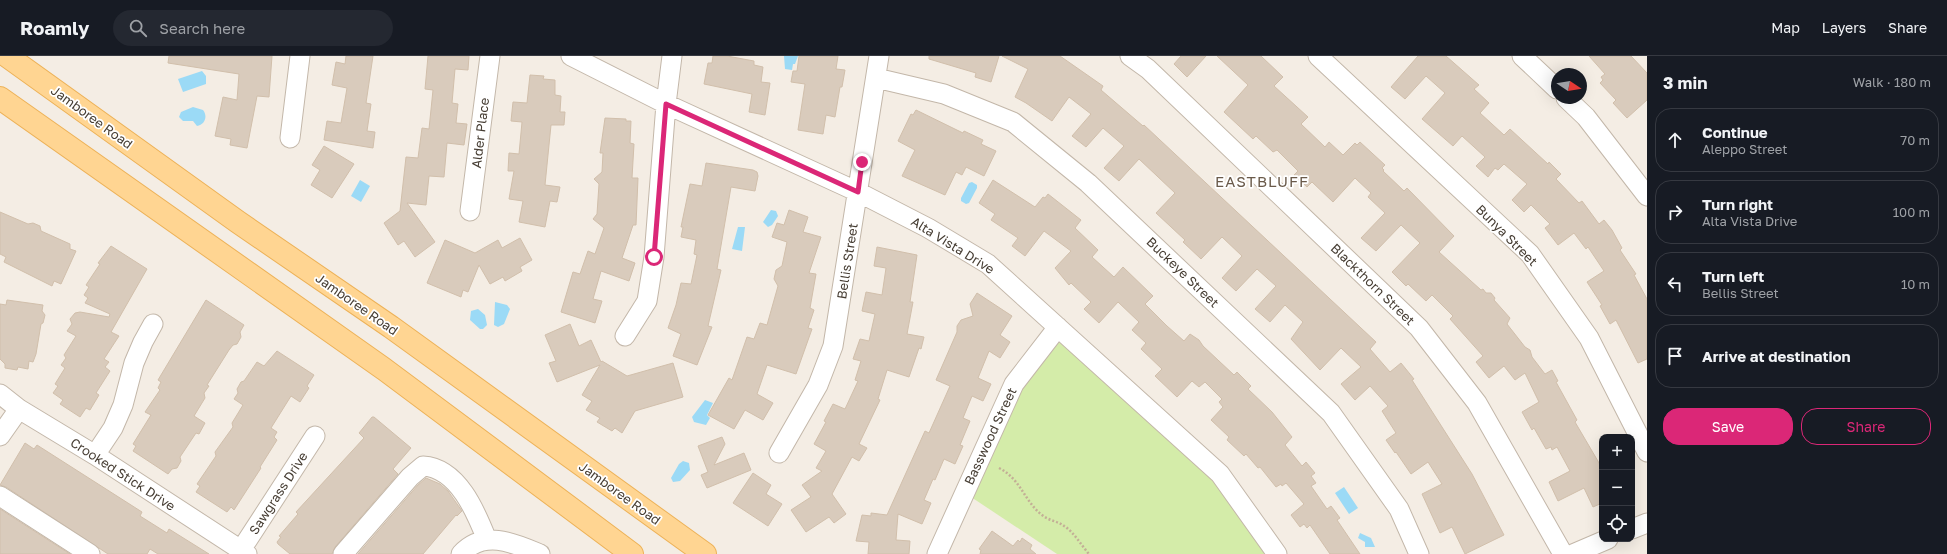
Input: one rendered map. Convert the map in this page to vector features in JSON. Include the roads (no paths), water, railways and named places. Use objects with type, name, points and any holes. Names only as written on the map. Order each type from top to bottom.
[{"type":"main road","name":"Jamboree Road","points":[[8,56],[238,222],[391,327],[705,554]]},
{"type":"main road","points":[[0,98],[384,369],[632,554]]},
{"type":"street","points":[[290,138],[300,56]]},
{"type":"street","name":"Alder Place","points":[[470,210],[490,56]]},
{"type":"street","name":"Alta Vista Drive","points":[[571,56],[666,104],[858,192],[928,228],[988,264],[1220,474],[1277,554]]},
{"type":"street","points":[[625,336],[647,301],[654,257],[666,104],[672,56]]},
{"type":"street","name":"Bellis Street","points":[[779,453],[818,385],[833,346],[879,56]]},
{"type":"street","name":"Blackthorn Street","points":[[1130,56],[1148,69],[1419,328],[1476,403],[1563,554]]},
{"type":"street","name":"Bunya Street","points":[[1318,56],[1530,254],[1589,338],[1647,452]]},
{"type":"street","points":[[1522,56],[1551,83]]},
{"type":"street","name":"Buckeye Street","points":[[876,78],[944,94],[1013,122],[1088,182],[1331,413],[1399,509],[1419,554]]},
{"type":"street","points":[[1572,104],[1586,117],[1647,196]]},
{"type":"street","points":[[95,455],[113,428],[123,405],[134,363],[153,324]]},
{"type":"street","name":"Basswood Street","points":[[937,554],[1014,384],[1058,327]]},
{"type":"street","name":"Crooked Stick Drive","points":[[0,394],[20,409],[95,455],[244,552]]},
{"type":"street","points":[[0,436],[20,409]]},
{"type":"street","name":"Sawgrass Drive","points":[[244,552],[315,436]]},
{"type":"street","points":[[343,554],[410,478],[423,466],[433,467],[448,477],[466,494],[474,507],[487,540]]},
{"type":"street","points":[[0,496],[90,554]]},
{"type":"street","points":[[1635,528],[1647,523]]},
{"type":"street","points":[[461,554],[476,542],[487,540],[498,540],[523,547],[540,554]]},
{"type":"street","points":[[1573,554],[1601,542]]},
{"type":"water","points":[[784,56],[798,56],[795,64],[793,64],[792,70],[785,69]]},
{"type":"water","points":[[202,71],[206,76],[206,84],[183,92],[178,79]]},
{"type":"water","points":[[193,107],[205,112],[204,122],[197,126],[193,121],[183,121],[179,117],[181,112]]},
{"type":"water","points":[[360,180],[370,186],[361,202],[351,196]]},
{"type":"water","points":[[972,182],[977,185],[977,188],[969,203],[966,204],[961,201],[961,198],[969,183]]},
{"type":"water","points":[[771,210],[776,211],[778,216],[772,225],[768,227],[763,222]]},
{"type":"water","points":[[738,227],[745,227],[742,251],[732,249]]},
{"type":"water","points":[[495,302],[507,305],[510,309],[504,324],[498,327],[494,325]]},
{"type":"water","points":[[478,309],[485,315],[487,325],[483,329],[480,329],[470,320],[471,311]]},
{"type":"water","points":[[705,400],[713,403],[707,415],[710,418],[706,425],[694,422],[692,417]]},
{"type":"water","points":[[683,461],[689,463],[690,470],[680,481],[673,482],[671,478],[679,464]]},
{"type":"water","points":[[1344,487],[1358,508],[1349,514],[1335,493]]},
{"type":"water","points":[[1360,533],[1371,538],[1375,547],[1365,547],[1365,542],[1358,538]]},
{"type":"district","name":"EASTBLUFF","points":[[1262,181]]}]
